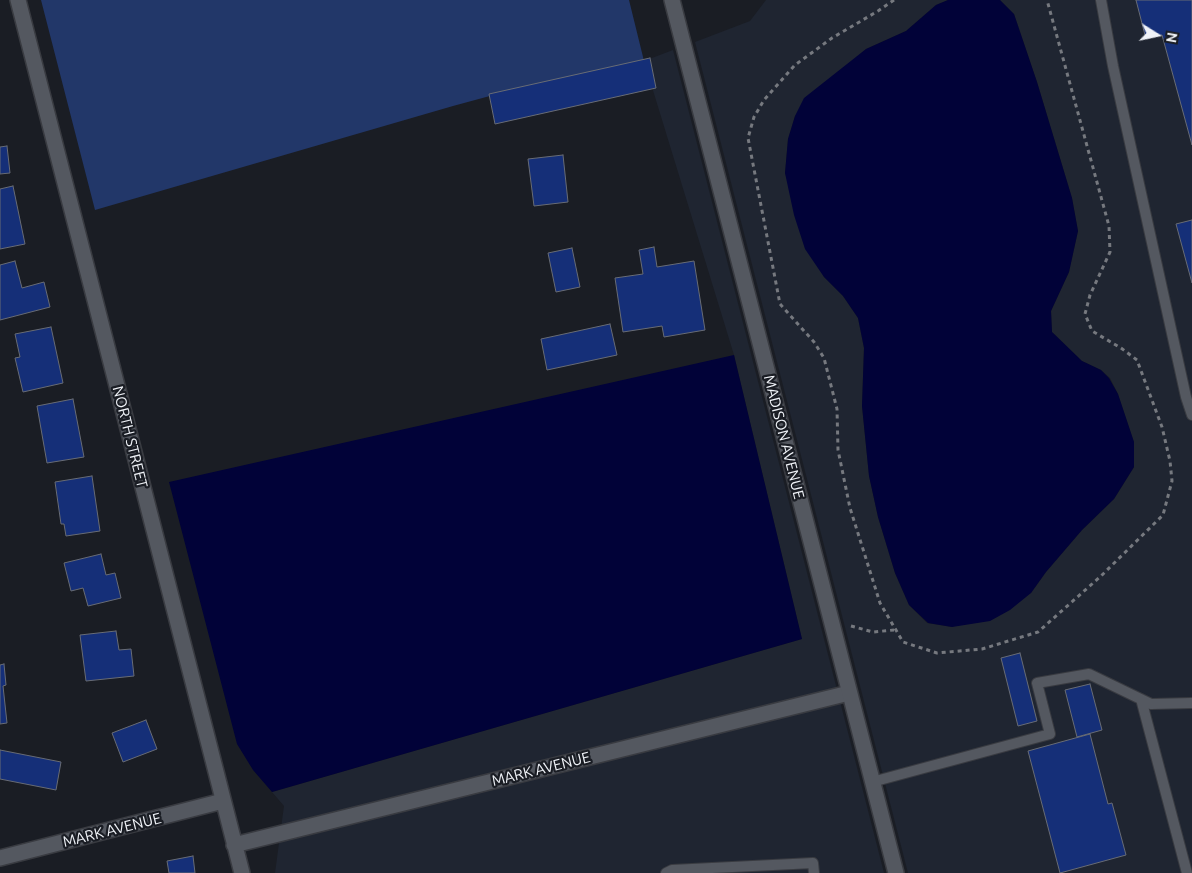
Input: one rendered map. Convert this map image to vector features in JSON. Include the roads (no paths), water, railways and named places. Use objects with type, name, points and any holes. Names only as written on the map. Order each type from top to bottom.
[{"type":"street","name":"NORTH STREET","points":[[18,0],[242,873]]},
{"type":"street","name":"MADISON AVENUE","points":[[672,0],[896,873]]},
{"type":"street","name":"MARK AVENUE","points":[[234,845],[849,693]]},
{"type":"street","name":"MARK AVENUE","points":[[0,858],[223,801]]},
{"type":"lane","points":[[1101,0],[1115,76],[1186,397],[1192,415]]},
{"type":"lane","points":[[872,782],[1050,734],[1037,683],[1089,674],[1150,704],[1192,703]]},
{"type":"lane","points":[[1142,699],[1187,873]]},
{"type":"lane","points":[[666,873],[672,870],[813,863],[814,873]]}]
